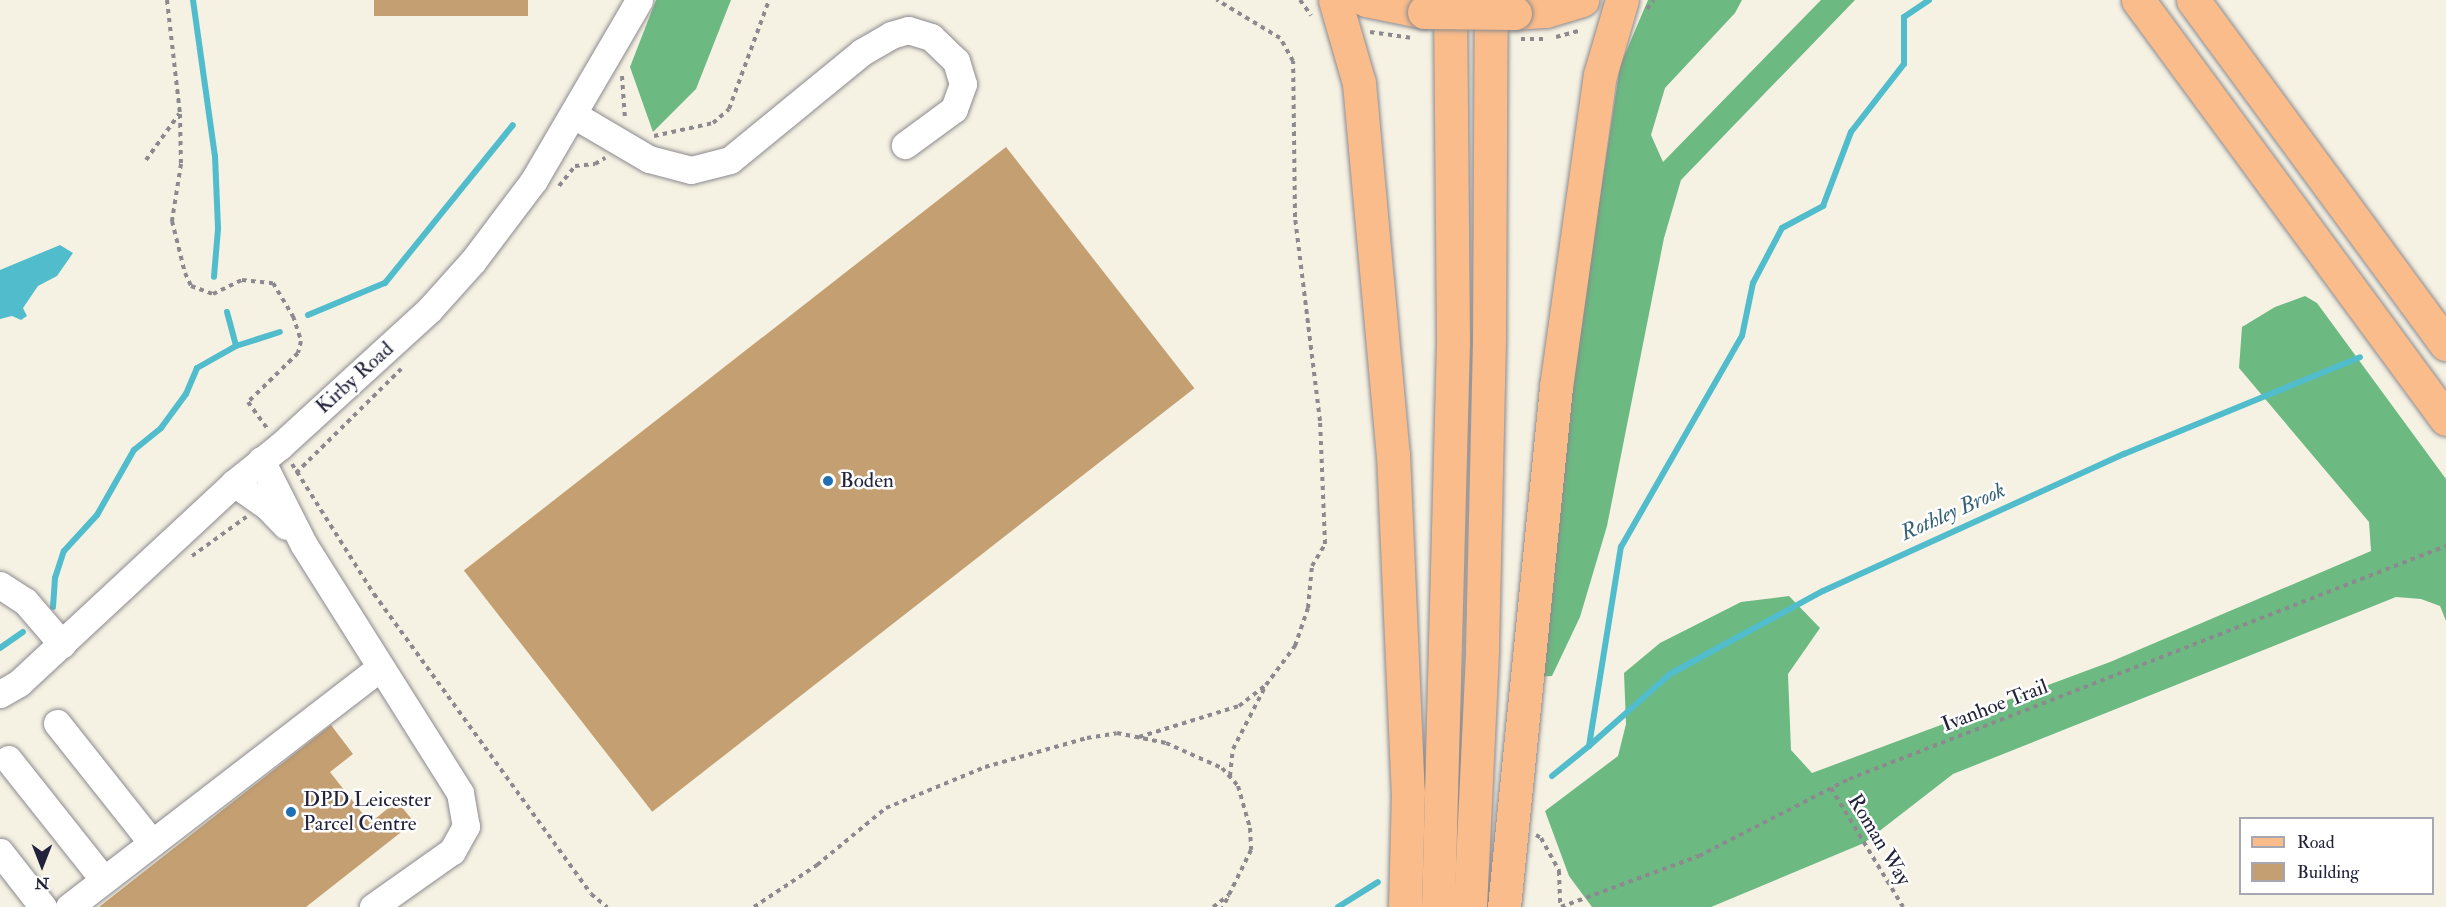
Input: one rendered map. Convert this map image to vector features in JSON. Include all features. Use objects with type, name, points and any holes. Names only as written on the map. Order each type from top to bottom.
[{"type":"main road","points":[[1335,0],[1359,83],[1393,454],[1408,792],[1405,907]]},
{"type":"main road","points":[[1366,0],[1437,6],[1503,6],[1546,11],[1582,0]]},
{"type":"main road","points":[[1504,907],[1556,387],[1600,75],[1609,32],[1622,0]]},
{"type":"main road","points":[[2138,0],[2180,63],[2446,419]]},
{"type":"main road","points":[[2193,0],[2446,344]]},
{"type":"main road","points":[[1437,6],[1453,342],[1438,907]]},
{"type":"main road","points":[[1470,907],[1482,648],[1489,340],[1503,6]]},
{"type":"street","name":"Kirby Road","points":[[0,694],[19,683],[234,483],[271,453],[429,309],[473,261],[534,180],[639,0]]},
{"type":"street","points":[[574,115],[649,159],[692,170],[730,160],[862,52],[908,30],[931,37],[956,61],[963,84],[954,109],[905,145]]},
{"type":"street","points":[[271,453],[304,544],[379,668],[460,793],[466,826],[452,851],[373,907]]},
{"type":"street","points":[[234,483],[266,505],[304,544]]},
{"type":"street","points":[[0,585],[25,601],[62,644]]},
{"type":"street","points":[[69,907],[379,668]]},
{"type":"street","points":[[57,723],[152,843]]},
{"type":"street","points":[[8,759],[104,880]]},
{"type":"street","points":[[0,852],[43,907]]},
{"type":"path","points":[[167,0],[180,114],[181,164],[172,221],[191,286],[213,294],[242,280],[273,283],[293,316],[301,341],[298,353],[248,402],[271,453],[591,894],[607,907]]},
{"type":"path","points":[[646,137],[713,123],[729,109],[769,0]]},
{"type":"path","points":[[1217,0],[1280,38],[1293,61],[1294,217],[1320,420],[1324,544],[1312,566],[1308,608],[1295,646],[1266,685],[1233,749],[1230,777]]},
{"type":"path","points":[[620,92],[625,123],[632,128]]},
{"type":"path","points":[[146,160],[180,114]]},
{"type":"path","name":"Ivanhoe Trail","points":[[1531,832],[1541,838],[1559,871],[1560,907],[1699,856],[1830,788],[2446,546]]},
{"type":"path","points":[[1139,737],[1239,705],[1266,685]]},
{"type":"path","points":[[753,907],[817,866],[886,808],[985,766],[1076,741],[1117,733],[1176,747],[1222,768],[1238,786],[1245,811],[1251,850],[1223,907]]},
{"type":"path","name":"Roman Way","points":[[1830,788],[1903,907]]},
{"type":"path","points":[[1212,907],[1231,893]]},
{"type":"green space","points":[[656,0],[731,0],[696,89],[653,132],[630,67]]},
{"type":"green space","points":[[1648,0],[1742,0],[1735,13],[1665,88],[1651,135],[1663,162],[1821,0],[1855,0],[1681,180],[1664,238],[1607,526],[1580,617],[1552,676],[1534,677],[1576,355],[1620,66]]},
{"type":"green space","points":[[2305,296],[2317,303],[2446,479],[2446,621],[2440,606],[2421,599],[2396,597],[1953,774],[1864,843],[1711,907],[1592,907],[1569,876],[1545,811],[1618,756],[1626,724],[1624,673],[1660,643],[1741,602],[1789,596],[1820,628],[1788,674],[1791,750],[1812,773],[2110,662],[2371,551],[2369,522],[2239,368],[2242,327],[2275,307]]},
{"type":"water","points":[[60,245],[73,253],[57,276],[38,286],[23,308],[27,316],[21,320],[12,316],[0,319],[0,270]]},
{"type":"building","points":[[374,0],[528,0],[528,16],[374,16]]},
{"type":"building","name":"Boden","points":[[1006,147],[1194,388],[652,812],[464,571]]},
{"type":"building","name":"DPD Leicester Parcel Centre","points":[[331,725],[353,754],[330,772],[370,823],[397,801],[414,822],[306,907],[99,907]]},
{"type":"waterway","points":[[193,0],[215,156],[218,229],[214,277]]},
{"type":"waterway","name":"Rothley Brook","points":[[1552,776],[1589,746],[1621,547],[1742,336],[1753,283],[1782,228],[1823,206],[1851,132],[1904,64],[1904,17],[1929,0]]},
{"type":"waterway","points":[[308,315],[385,283],[513,125]]},
{"type":"waterway","points":[[227,312],[236,346]]},
{"type":"waterway","points":[[53,607],[55,578],[64,551],[97,515],[134,450],[161,428],[186,394],[197,368],[236,346],[280,332]]},
{"type":"waterway","name":"Rothley Brook","points":[[1589,746],[1670,674],[1823,591],[2124,454],[2360,357]]},
{"type":"waterway","points":[[0,648],[23,632]]},
{"type":"waterway","name":"Rothley Brook","points":[[1338,907],[1378,882]]},
{"type":"place","name":"Boden","points":[[828,481]]},
{"type":"place","name":"DPD Leicester Parcel Centre","points":[[291,812]]}]
